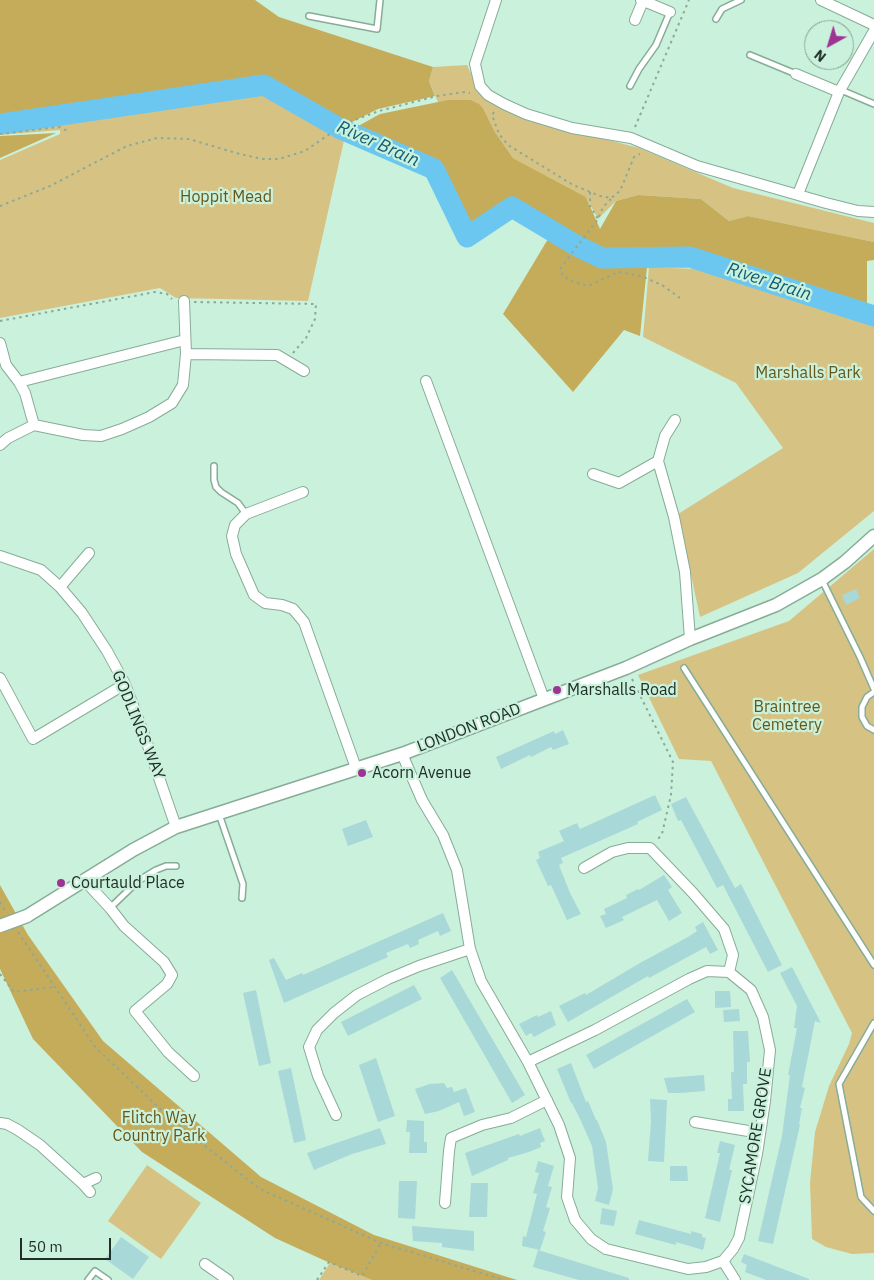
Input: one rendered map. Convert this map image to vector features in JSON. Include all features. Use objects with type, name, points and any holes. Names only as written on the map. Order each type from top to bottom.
[{"type":"street","points":[[496,0],[475,64],[480,86],[488,95],[504,104],[526,114],[572,128],[631,138],[697,166],[826,203],[858,211],[874,212]]},
{"type":"street","points":[[636,20],[642,0],[670,12]]},
{"type":"street","points":[[821,0],[874,25]]},
{"type":"street","points":[[798,194],[840,91],[874,31]]},
{"type":"street","points":[[796,74],[840,91]]},
{"type":"street","points":[[0,445],[8,438],[34,425],[83,435],[101,436],[150,417],[172,403],[183,385],[186,354],[184,301]]},
{"type":"street","points":[[20,382],[185,340]]},
{"type":"street","points":[[0,343],[3,367],[20,382],[34,425]]},
{"type":"street","points":[[186,354],[278,355],[304,371]]},
{"type":"street","points":[[426,381],[544,699]]},
{"type":"street","points":[[675,420],[665,436],[658,461],[674,517],[685,572],[690,639]]},
{"type":"street","points":[[593,474],[619,483],[658,461]]},
{"type":"street","points":[[303,492],[246,514],[235,525],[232,536],[236,554],[254,595],[264,603],[282,605],[293,609],[304,622],[356,768]]},
{"type":"street","name":"LONDON ROAD","points":[[6,924],[28,916],[133,850],[176,827],[402,754],[626,668],[690,639],[776,605],[822,579],[845,562],[874,536]]},
{"type":"street","points":[[60,587],[89,553]]},
{"type":"street","name":"GODLINGS WAY","points":[[0,556],[41,570],[60,587],[82,613],[107,651],[125,684],[146,736],[176,827]]},
{"type":"street","points":[[0,678],[33,739],[125,684]]},
{"type":"street","points":[[402,754],[422,800],[443,835],[457,870],[470,950],[481,981],[528,1062],[559,1125],[570,1158],[567,1197],[575,1220],[591,1239],[606,1249],[688,1269],[706,1267],[723,1261],[735,1280]]},
{"type":"street","points":[[528,1062],[595,1030],[689,979],[707,971],[729,972],[733,955],[724,929],[650,848],[628,848],[612,852],[584,868]]},
{"type":"street","points":[[85,881],[124,926],[164,962],[172,975],[168,984],[135,1011],[168,1052],[194,1076]]},
{"type":"street","points":[[336,1116],[318,1076],[309,1046],[317,1030],[334,1013],[365,991],[419,966],[470,950]]},
{"type":"street","name":"SYCAMORE GROVE","points":[[723,1261],[739,1238],[760,1133],[770,1050],[763,1017],[751,990],[729,972]]},
{"type":"street","points":[[445,1203],[449,1150],[452,1138],[482,1125],[511,1118],[547,1100]]},
{"type":"street","points":[[694,1122],[760,1133]]},
{"type":"street","points":[[0,1123],[7,1124],[33,1140],[87,1188],[96,1178]]},
{"type":"street","points":[[205,1264],[222,1278]]},
{"type":"lane","points":[[309,16],[376,29],[380,0]]},
{"type":"lane","points":[[716,18],[722,10],[741,0]]},
{"type":"lane","points":[[630,86],[639,69],[656,45],[670,12]]},
{"type":"lane","points":[[750,55],[796,74]]},
{"type":"lane","points":[[840,91],[874,104]]},
{"type":"lane","points":[[214,466],[216,488],[238,503],[246,514]]},
{"type":"lane","points":[[822,579],[860,657],[874,691],[866,697],[862,707],[862,717],[867,726],[874,730]]},
{"type":"lane","points":[[684,668],[874,964]]},
{"type":"lane","points":[[219,813],[243,884],[242,898]]},
{"type":"lane","points":[[110,908],[138,882],[156,870],[166,866],[176,866]]},
{"type":"lane","points":[[874,1023],[839,1084],[861,1197],[874,1211]]},
{"type":"lane","points":[[88,1280],[95,1271],[108,1280]]},
{"type":"path","points":[[631,138],[689,0]]},
{"type":"path","points":[[0,206],[58,182],[127,146],[157,138],[189,139],[262,159],[278,159],[305,151],[344,124],[378,111],[437,96],[464,92],[472,93],[478,97],[488,95]]},
{"type":"path","points":[[494,111],[492,115],[499,134],[508,145],[544,168],[590,192],[611,198]]},
{"type":"path","points":[[0,134],[59,127],[70,132]]},
{"type":"path","points":[[643,152],[634,157],[620,191],[603,207],[598,219],[560,270],[563,276],[588,286],[618,272],[641,276],[662,285],[680,298]]},
{"type":"path","points":[[590,192],[590,206],[598,219]]},
{"type":"path","points":[[626,668],[673,762],[672,794],[668,815],[662,834],[650,848]]},
{"type":"path","points":[[0,902],[6,924],[56,987],[96,1048],[172,1120],[260,1190],[381,1243],[504,1280]]},
{"type":"path","points":[[0,974],[14,992],[56,987]]},
{"type":"path","points":[[317,1280],[329,1262],[362,1276],[381,1243]]},
{"type":"green space","points":[[0,0],[255,0],[279,17],[433,67],[429,81],[435,96],[378,109],[344,126],[266,81],[0,120]]},
{"type":"green space","points":[[467,65],[478,89],[574,131],[639,148],[733,188],[874,223],[874,242],[748,216],[729,221],[701,199],[638,195],[616,201],[598,219],[586,197],[513,158],[495,132],[483,108],[471,100],[438,102],[429,81],[433,67]]},
{"type":"green space","name":"Hoppit Mead","points":[[264,85],[345,136],[308,301],[176,298],[160,288],[0,318],[0,160],[60,134],[60,130],[0,135],[0,131],[87,120]]},
{"type":"green space","points":[[448,100],[471,100],[479,104],[513,158],[586,197],[600,229],[616,201],[638,195],[701,199],[729,221],[748,216],[874,242],[874,260],[867,261],[867,305],[689,252],[646,252],[647,267],[640,336],[624,330],[573,392],[503,314],[554,229],[511,205],[468,232],[435,165],[351,130],[380,114]]},
{"type":"green space","points":[[56,133],[0,158],[0,136]]},
{"type":"green space","name":"Marshalls Park","points":[[649,267],[696,269],[874,325],[874,511],[798,573],[700,617],[678,514],[783,448],[736,383],[643,337]]},
{"type":"green space","name":"Braintree Cemetery","points":[[874,549],[874,1253],[852,1254],[826,1247],[812,1239],[810,1183],[815,1132],[829,1086],[849,1044],[852,1033],[711,761],[679,759],[638,675],[789,621]]},
{"type":"green space","name":"Flitch Way Country Park","points":[[0,885],[28,935],[103,1041],[261,1177],[374,1235],[517,1280],[372,1280],[275,1238],[142,1152],[33,1039],[0,969]]},
{"type":"green space","points":[[147,1165],[201,1203],[161,1259],[108,1221]]},
{"type":"green space","points":[[330,1263],[372,1280],[319,1280]]},
{"type":"building","points":[[856,589],[860,598],[846,605],[842,595]]},
{"type":"building","points":[[563,730],[569,744],[553,750],[551,747],[501,769],[496,757],[554,731],[555,734]]},
{"type":"building","points":[[655,795],[662,810],[637,822],[638,824],[561,858],[563,863],[559,865],[581,914],[567,920],[551,885],[548,886],[536,860],[540,858],[538,852],[564,841],[559,831],[577,823],[580,829]]},
{"type":"building","points":[[686,797],[735,888],[741,884],[782,965],[768,972],[723,885],[717,888],[681,820],[678,821],[671,804]]},
{"type":"building","points":[[366,820],[373,837],[348,846],[342,829]]},
{"type":"building","points":[[664,875],[672,887],[668,890],[682,913],[669,921],[657,900],[622,917],[624,920],[606,928],[600,916],[606,914],[604,909],[627,898],[626,895],[639,890]]},
{"type":"building","points":[[443,913],[451,931],[440,936],[438,931],[418,940],[419,944],[410,948],[408,944],[386,953],[388,957],[284,1003],[269,960],[274,958],[286,980],[302,973],[303,975]]},
{"type":"building","points":[[703,922],[718,950],[710,954],[706,947],[649,978],[648,976],[568,1022],[559,1006],[585,993],[586,995],[688,937],[697,931],[695,927]]},
{"type":"building","points":[[792,967],[821,1023],[815,1021],[802,1087],[805,1088],[800,1108],[802,1108],[800,1125],[773,1244],[758,1241],[782,1136],[790,1075],[788,1075],[797,1028],[794,1028],[797,1006],[780,973]]},
{"type":"building","points":[[452,970],[525,1095],[512,1103],[440,978]]},
{"type":"building","points":[[414,985],[422,999],[348,1036],[341,1022]]},
{"type":"building","points":[[256,990],[271,1063],[259,1066],[243,993]]},
{"type":"building","points":[[715,991],[730,991],[731,1007],[715,1008]]},
{"type":"building","points":[[687,999],[695,1012],[594,1069],[586,1055]]},
{"type":"building","points":[[739,1009],[740,1021],[724,1022],[723,1010]]},
{"type":"building","points":[[551,1011],[556,1025],[534,1037],[531,1033],[526,1036],[519,1024],[537,1015],[538,1017]]},
{"type":"building","points":[[733,1031],[748,1031],[750,1062],[747,1062],[747,1084],[743,1084],[744,1111],[728,1111],[728,1099],[732,1099],[731,1072],[734,1072]]},
{"type":"building","points":[[376,1058],[395,1116],[378,1122],[359,1065]]},
{"type":"building","points":[[571,1063],[586,1102],[588,1101],[606,1142],[613,1189],[609,1205],[595,1201],[598,1188],[592,1146],[557,1069]]},
{"type":"building","points":[[291,1068],[306,1140],[294,1143],[278,1071]]},
{"type":"building","points":[[704,1075],[705,1091],[668,1093],[664,1078]]},
{"type":"building","points":[[444,1083],[447,1088],[452,1087],[454,1092],[466,1088],[475,1112],[464,1116],[459,1102],[439,1111],[425,1114],[415,1089],[430,1084]]},
{"type":"building","points":[[650,1099],[667,1100],[664,1162],[648,1161],[651,1122]]},
{"type":"building","points":[[407,1120],[424,1121],[424,1142],[427,1142],[427,1153],[409,1153],[410,1132],[406,1132]]},
{"type":"building","points":[[380,1128],[386,1144],[352,1154],[314,1170],[307,1153]]},
{"type":"building","points":[[540,1128],[545,1141],[540,1143],[541,1147],[508,1158],[508,1160],[472,1176],[465,1153]]},
{"type":"building","points":[[720,1141],[735,1145],[729,1170],[732,1170],[720,1222],[705,1218],[720,1153],[717,1153]]},
{"type":"building","points":[[538,1161],[554,1166],[548,1186],[552,1187],[546,1207],[550,1208],[543,1231],[546,1232],[540,1250],[522,1246],[523,1236],[526,1237],[537,1194],[533,1193],[539,1173],[535,1172]]},
{"type":"building","points":[[670,1166],[687,1166],[688,1181],[670,1181]]},
{"type":"building","points":[[399,1181],[417,1181],[415,1219],[398,1218]]},
{"type":"building","points":[[471,1183],[488,1183],[487,1217],[469,1217]]},
{"type":"building","points":[[602,1208],[617,1211],[614,1226],[600,1224]]},
{"type":"building","points":[[639,1220],[691,1234],[691,1231],[702,1234],[702,1237],[706,1238],[703,1250],[676,1242],[676,1245],[635,1234]]},
{"type":"building","points":[[412,1226],[474,1231],[474,1251],[442,1247],[442,1243],[413,1241]]},
{"type":"building","points":[[121,1237],[149,1257],[133,1279],[105,1259]]},
{"type":"building","points":[[538,1250],[629,1278],[629,1280],[579,1280],[533,1267]]},
{"type":"building","points":[[744,1254],[809,1280],[766,1280],[745,1272],[747,1265],[741,1262]]},
{"type":"waterway","name":"River Brain","points":[[0,124],[264,85],[339,128],[434,169],[467,237],[512,207],[577,246],[602,258],[690,257],[874,316]]},
{"type":"place","name":"Marshalls Road","points":[[557,690]]},
{"type":"place","name":"Acorn Avenue","points":[[362,773]]},
{"type":"place","name":"Courtauld Place","points":[[61,883]]}]
